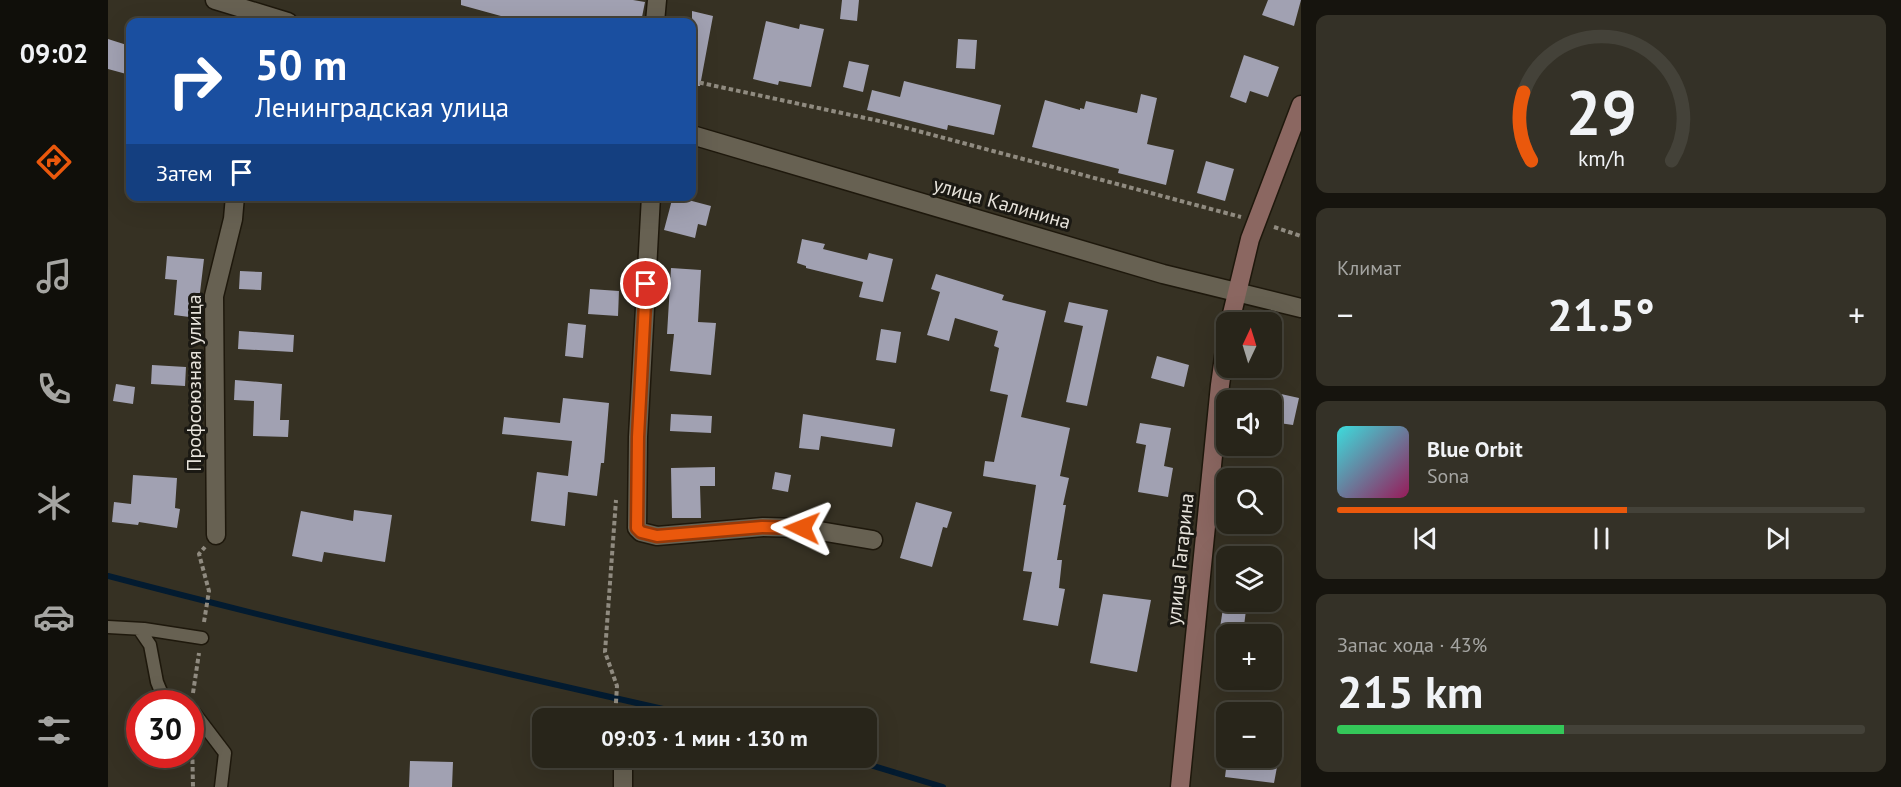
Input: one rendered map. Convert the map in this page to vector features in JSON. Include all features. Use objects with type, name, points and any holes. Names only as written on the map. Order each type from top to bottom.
[{"type":"street","points":[[215,0],[275,18]]},
{"type":"street","points":[[655,18],[657,0]]},
{"type":"street","points":[[1232,312],[1250,239],[1301,105]]},
{"type":"street","name":"улица Калинина","points":[[696,136],[1163,274],[1301,308]]},
{"type":"street","name":"Профсоюзная улица","points":[[216,535],[214,296],[233,219],[235,201]]},
{"type":"street","points":[[651,201],[638,437],[637,528],[641,532],[657,536],[762,527],[802,528],[873,540]]},
{"type":"street","name":"улица Гагарина","points":[[1180,787],[1221,378]]},
{"type":"lane","points":[[108,627],[202,638]]},
{"type":"lane","points":[[139,629],[150,645],[160,690]]},
{"type":"lane","points":[[204,725],[225,753],[221,787]]},
{"type":"path","points":[[696,82],[884,122],[1301,236]]},
{"type":"path","points":[[194,690],[209,591],[199,554],[216,535]]},
{"type":"path","points":[[616,693],[616,708]]},
{"type":"path","points":[[193,768],[193,787]]},
{"type":"building","points":[[461,0],[633,0],[645,2],[642,18],[508,18],[461,5]]},
{"type":"building","points":[[842,0],[859,0],[857,21],[840,19]]},
{"type":"building","points":[[1268,0],[1301,0],[1294,26],[1262,15]]},
{"type":"building","points":[[692,11],[713,16],[700,86],[696,86],[696,18],[692,18]]},
{"type":"building","points":[[766,21],[799,29],[800,24],[824,29],[811,87],[779,81],[778,85],[753,79]]},
{"type":"building","points":[[108,39],[126,45],[126,74],[108,69]]},
{"type":"building","points":[[958,39],[977,40],[975,69],[956,68]]},
{"type":"building","points":[[1244,55],[1279,67],[1268,97],[1250,91],[1246,103],[1230,97]]},
{"type":"building","points":[[849,61],[869,65],[863,92],[843,87]]},
{"type":"building","points":[[904,81],[1001,105],[994,135],[948,125],[947,130],[867,110],[872,90],[900,97]]},
{"type":"building","points":[[1141,94],[1157,98],[1147,144],[1174,150],[1166,185],[1118,173],[1119,169],[1032,147],[1045,100],[1080,110],[1080,108],[1084,109],[1086,101],[1137,113]]},
{"type":"building","points":[[1206,161],[1234,169],[1225,201],[1197,193]]},
{"type":"building","points":[[672,201],[692,201],[711,206],[706,226],[698,224],[695,238],[664,230]]},
{"type":"building","points":[[802,239],[825,244],[823,249],[867,260],[869,253],[893,259],[883,302],[859,297],[863,282],[806,268],[797,263]]},
{"type":"building","points":[[167,256],[204,259],[197,318],[174,315],[177,280],[165,279]]},
{"type":"building","points":[[671,268],[701,270],[698,322],[716,323],[711,375],[670,371],[674,334],[667,334]]},
{"type":"building","points":[[240,271],[262,272],[261,290],[239,289]]},
{"type":"building","points":[[936,274],[1004,295],[1002,300],[1046,311],[1021,417],[1070,428],[1060,476],[1069,478],[1063,505],[1066,505],[1057,560],[1062,560],[1059,588],[1065,589],[1058,626],[1023,620],[1032,572],[1023,571],[1036,485],[983,476],[985,461],[994,462],[1008,395],[990,391],[999,348],[994,346],[998,331],[955,318],[949,341],[927,335],[940,292],[931,289]]},
{"type":"building","points":[[590,289],[619,291],[618,316],[588,314]]},
{"type":"building","points":[[1069,302],[1108,310],[1087,406],[1066,402],[1083,326],[1064,322]]},
{"type":"building","points":[[568,323],[586,325],[583,358],[565,356]]},
{"type":"building","points":[[881,329],[901,332],[896,363],[876,360]]},
{"type":"building","points":[[239,331],[294,335],[293,352],[238,349]]},
{"type":"building","points":[[1157,356],[1189,365],[1184,387],[1151,378]]},
{"type":"building","points":[[152,365],[186,367],[185,386],[151,384]]},
{"type":"building","points":[[235,380],[282,384],[280,420],[289,420],[288,437],[253,436],[254,401],[234,400]]},
{"type":"building","points":[[116,384],[135,387],[133,404],[113,401]]},
{"type":"building","points":[[1282,394],[1299,398],[1293,425],[1282,423]]},
{"type":"building","points":[[563,398],[609,403],[604,463],[601,463],[597,496],[568,492],[565,526],[531,521],[537,472],[568,476],[572,441],[502,434],[504,417],[560,423]]},
{"type":"building","points":[[671,414],[712,416],[711,433],[670,431]]},
{"type":"building","points":[[803,414],[895,429],[892,447],[821,436],[819,450],[799,448]]},
{"type":"building","points":[[1140,423],[1171,428],[1164,466],[1173,468],[1168,497],[1138,492],[1146,445],[1136,443]]},
{"type":"building","points":[[715,467],[715,486],[700,486],[701,518],[672,518],[671,468]]},
{"type":"building","points":[[775,472],[791,475],[788,492],[772,489]]},
{"type":"building","points":[[133,475],[177,478],[175,508],[180,509],[177,528],[139,522],[138,525],[112,522],[114,502],[131,504]]},
{"type":"building","points":[[916,502],[952,512],[947,528],[943,527],[932,567],[900,558]]},
{"type":"building","points":[[354,510],[392,515],[385,562],[324,552],[322,562],[292,556],[301,511],[353,521]]},
{"type":"building","points":[[1103,594],[1151,600],[1137,672],[1090,663]]},
{"type":"building","points":[[1222,612],[1246,612],[1244,624],[1221,624]]},
{"type":"building","points":[[410,761],[453,762],[452,787],[409,787]]},
{"type":"building","points":[[1226,768],[1277,768],[1274,783],[1225,777]]},
{"type":"waterway","points":[[108,576],[330,632],[659,708]]},
{"type":"waterway","points":[[877,767],[943,787]]},
{"type":"route","points":[[646,284],[638,437],[635,522],[637,528],[648,535],[657,536],[762,527],[802,528]]}]
